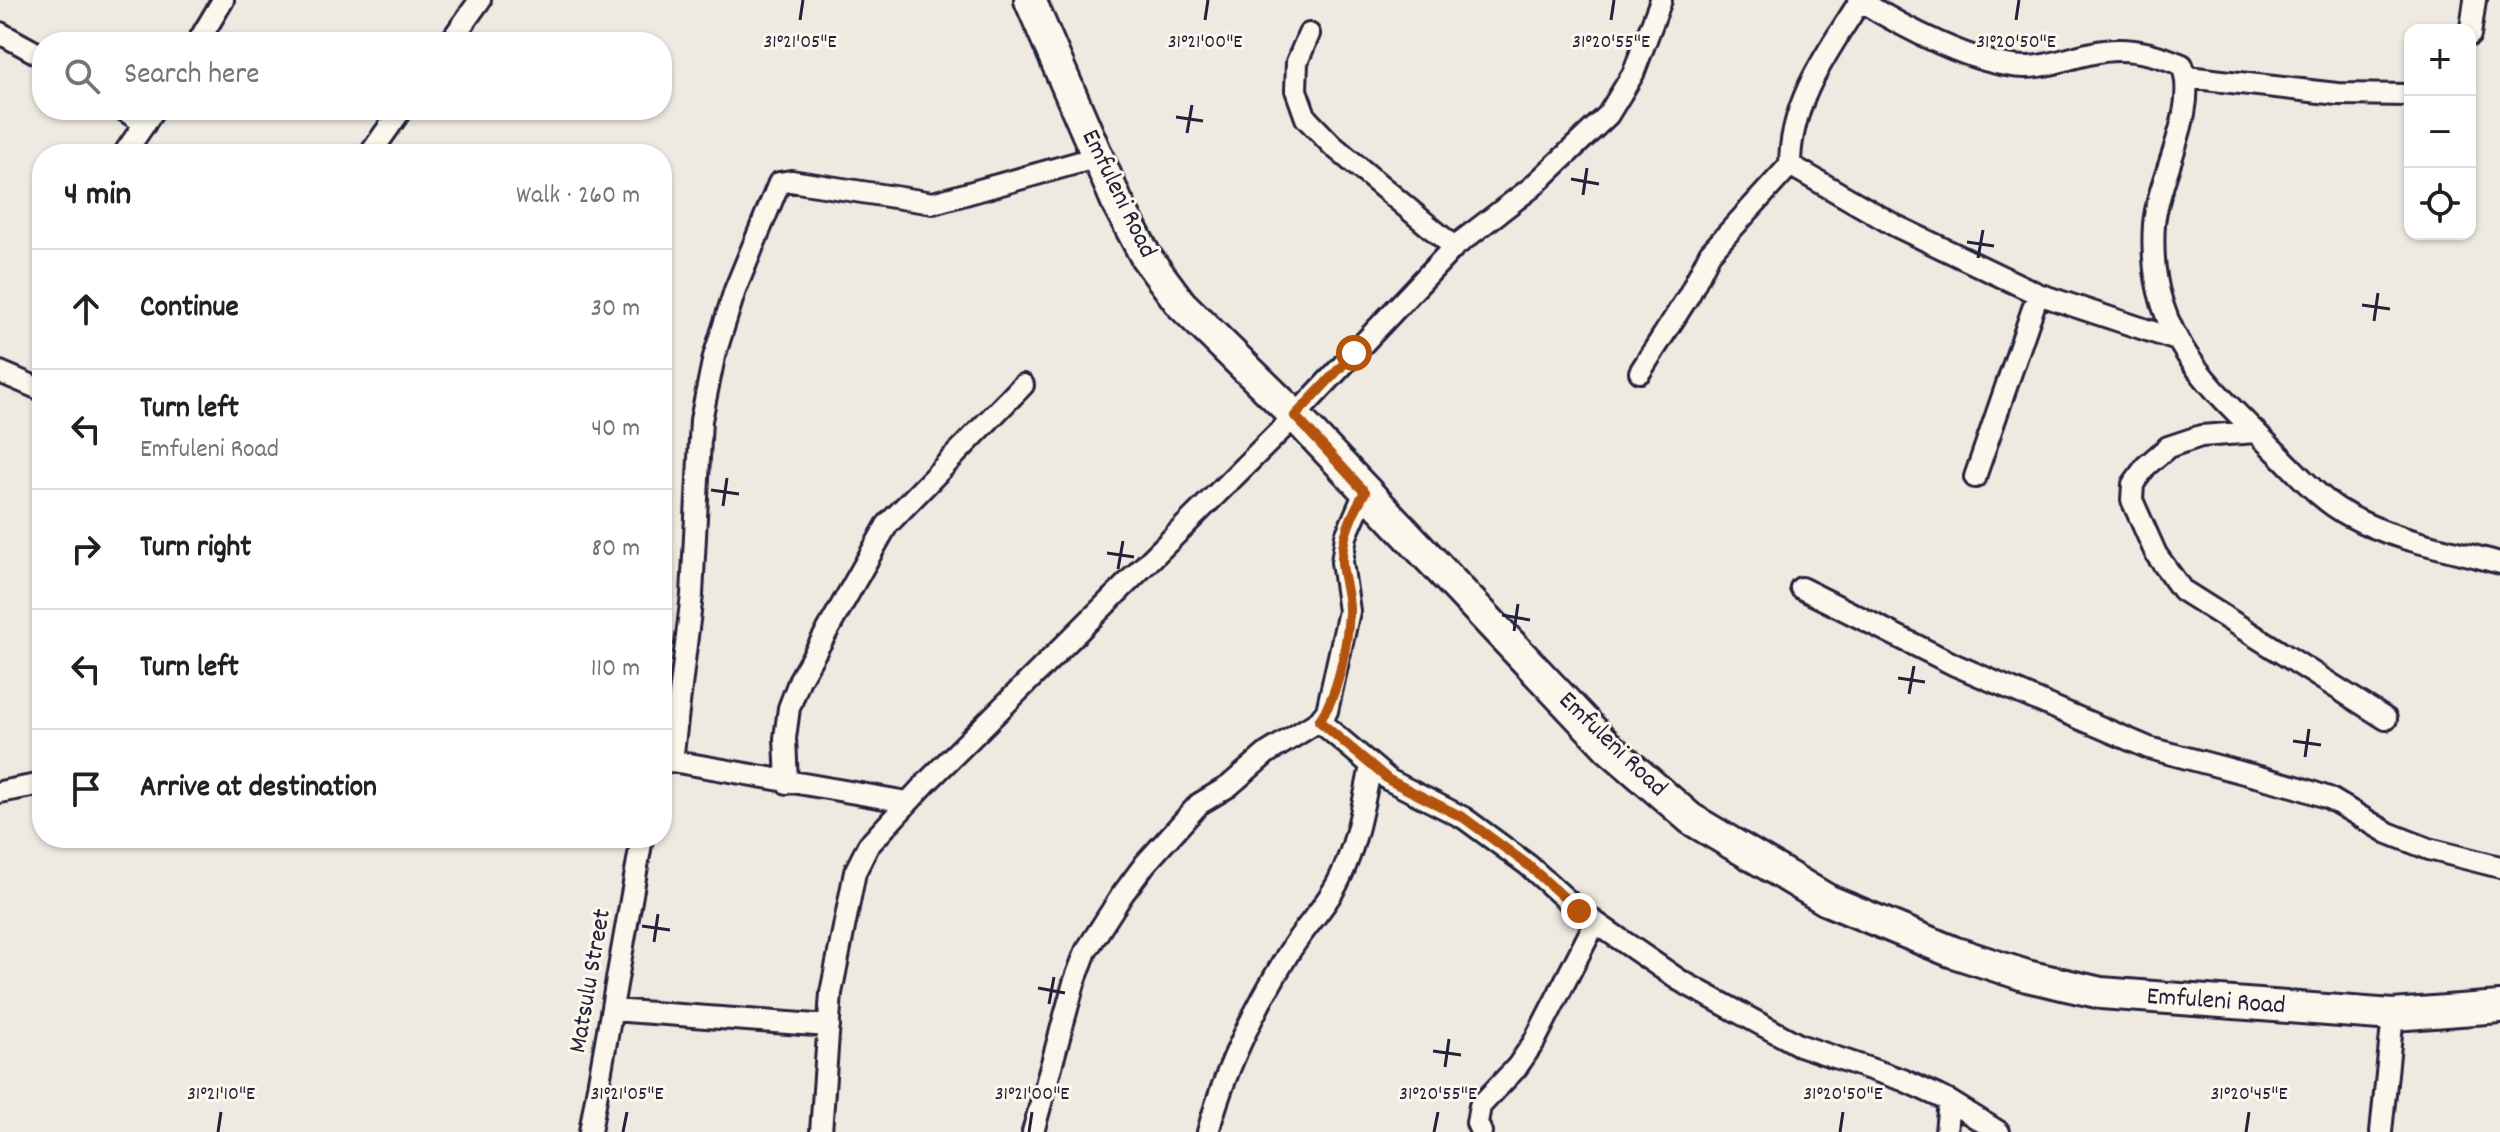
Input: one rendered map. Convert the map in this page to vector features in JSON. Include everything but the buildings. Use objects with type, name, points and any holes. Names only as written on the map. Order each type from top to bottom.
[{"type":"street","points":[[204,32],[223,0]]},
{"type":"street","points":[[457,32],[480,0]]},
{"type":"street","name":"Emfuleni Road","points":[[1030,0],[1098,157],[1146,257],[1181,304],[1295,416],[1609,748],[1691,819],[1827,900],[1953,952],[2027,976],[2101,993],[2393,1015],[2500,1007]]},
{"type":"street","points":[[821,1132],[831,993],[855,872],[868,846],[907,802],[1295,416],[1454,247],[1531,188],[1608,115],[1633,74],[1661,0]]},
{"type":"street","points":[[2472,24],[2475,0]]},
{"type":"street","points":[[1640,372],[1689,295],[1710,253],[1790,165],[1790,135],[1810,79],[1860,1],[1986,61],[2024,67],[2053,64],[2103,51],[2137,50],[2182,65],[2187,77],[2185,105],[2154,220],[2153,259],[2162,309],[2200,377],[2308,488],[2351,517],[2379,530],[2500,563]]},
{"type":"street","points":[[0,33],[32,51]]},
{"type":"street","points":[[1309,34],[1297,62],[1296,90],[1306,118],[1332,145],[1454,247]]},
{"type":"street","points":[[2187,77],[2364,96],[2404,95]]},
{"type":"street","points":[[131,144],[148,120]]},
{"type":"street","points":[[377,144],[394,120]]},
{"type":"street","points":[[672,729],[692,595],[701,420],[714,357],[735,290],[779,183],[791,181],[933,203],[1098,157]]},
{"type":"street","points":[[1790,165],[1896,226],[2038,294],[2177,340]]},
{"type":"street","points":[[1975,477],[2038,294]]},
{"type":"street","points":[[0,372],[32,386]]},
{"type":"street","points":[[787,783],[785,738],[789,708],[800,679],[887,525],[1023,385]]},
{"type":"street","points":[[2256,432],[2201,436],[2168,447],[2146,466],[2133,484],[2132,500],[2156,554],[2182,590],[2386,719]]},
{"type":"street","points":[[1033,1132],[1078,972],[1086,951],[1122,895],[1145,864],[1199,804],[1229,786],[1267,753],[1319,721],[1327,711],[1349,611],[1342,562],[1346,536],[1365,492]]},
{"type":"street","points":[[1801,588],[1955,665],[2149,748],[2297,787],[2329,798],[2388,833],[2429,849],[2500,867]]},
{"type":"street","points":[[1319,721],[1389,780],[1464,818],[1528,865],[1595,923],[1679,980],[1799,1045],[1903,1080],[1949,1101],[1999,1132]]},
{"type":"street","points":[[672,763],[907,802]]},
{"type":"street","points":[[1208,1132],[1233,1058],[1286,957],[1339,880],[1353,849],[1371,766]]},
{"type":"street","points":[[0,792],[32,786]]},
{"type":"street","name":"Matsulu Street","points":[[590,1132],[640,848]]},
{"type":"street","points":[[1481,1132],[1477,1116],[1480,1106],[1517,1067],[1534,1042],[1595,923]]},
{"type":"street","points":[[612,1010],[829,1026]]},
{"type":"street","points":[[2381,1132],[2393,1015]]},
{"type":"street","points":[[1946,1132],[1949,1101]]},
{"type":"route","points":[[1354,353],[1295,416],[1365,492],[1354,511],[1346,536],[1342,562],[1349,611],[1335,684],[1327,711],[1319,721],[1389,780],[1464,818],[1528,865],[1579,911]]}]
